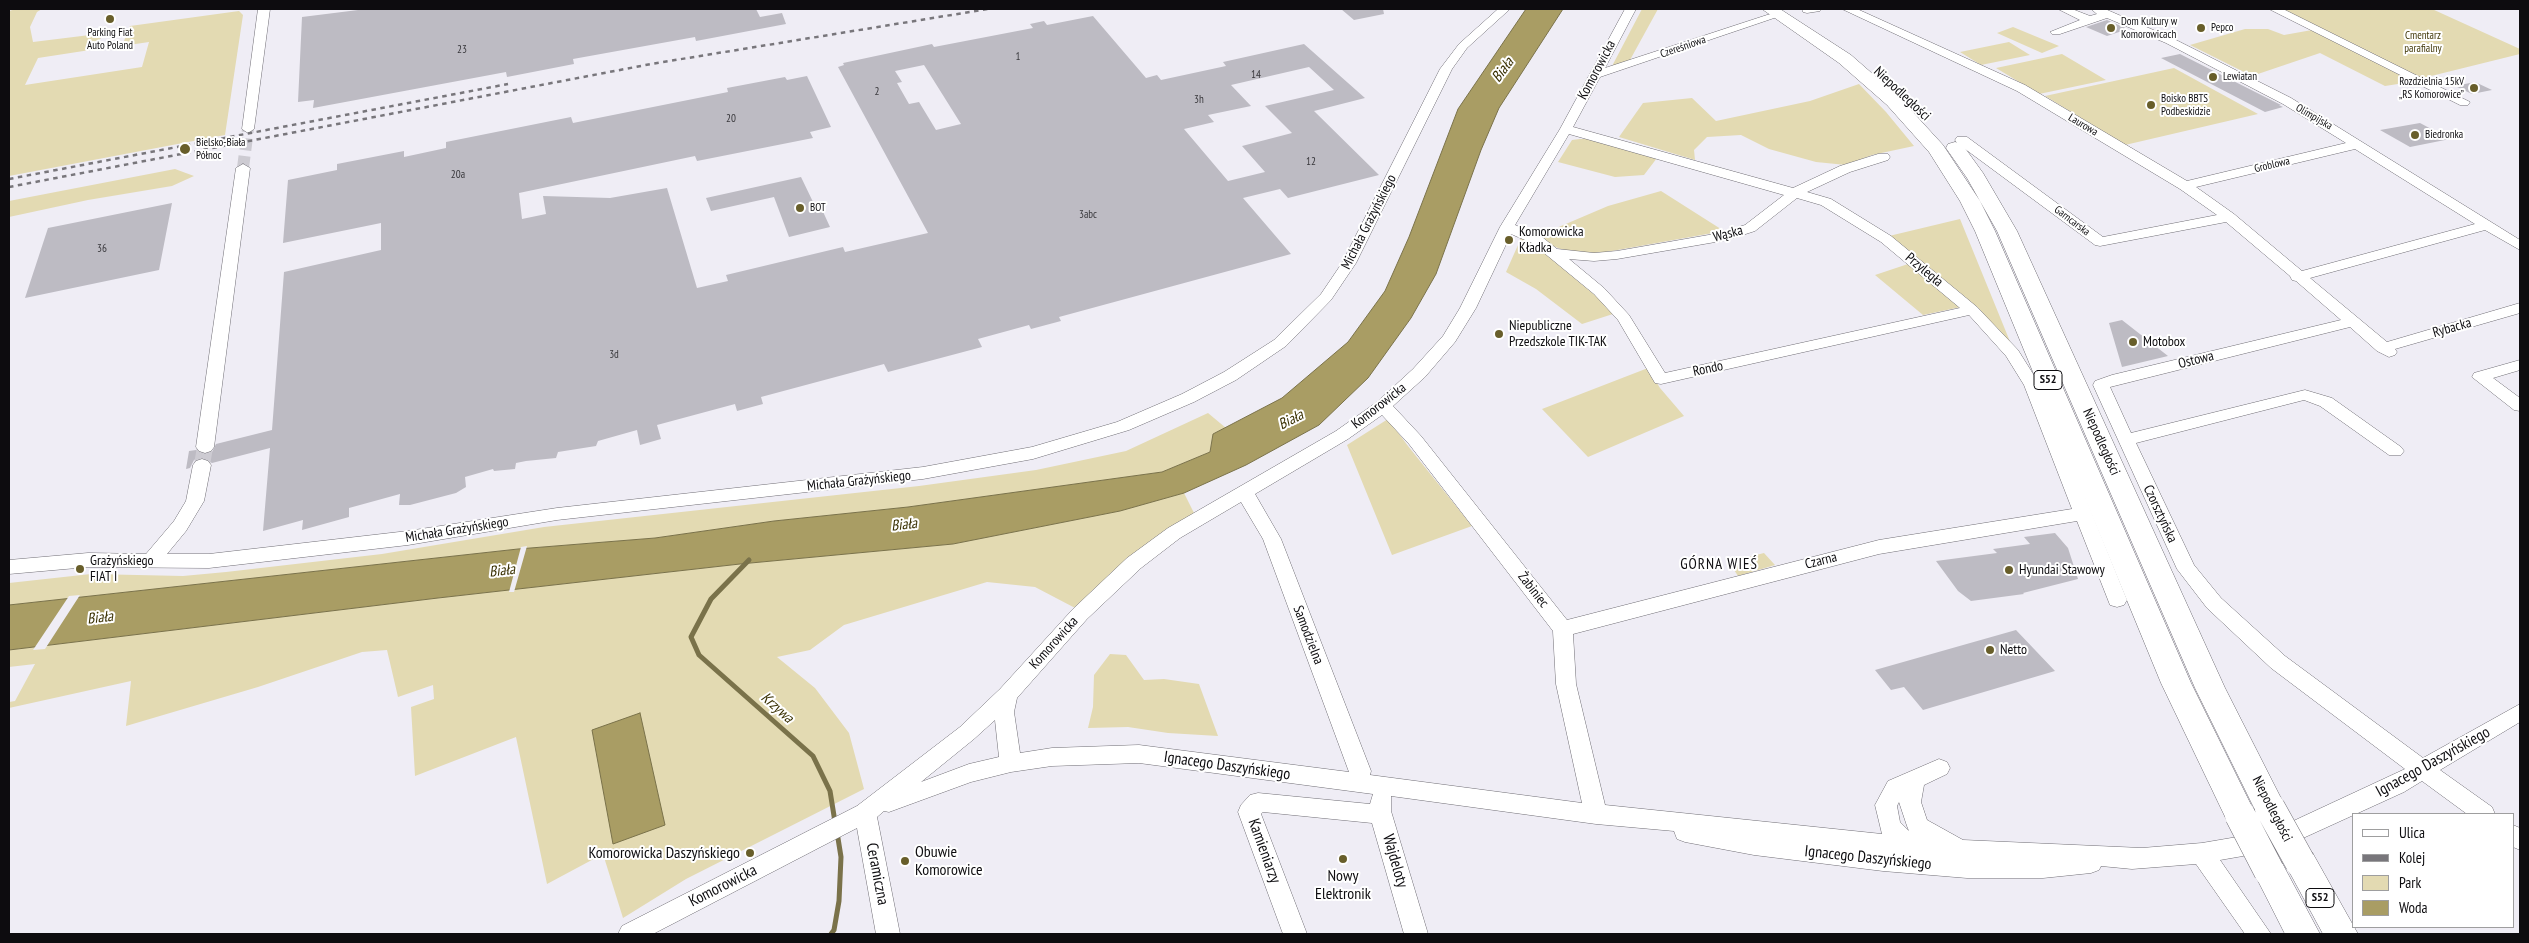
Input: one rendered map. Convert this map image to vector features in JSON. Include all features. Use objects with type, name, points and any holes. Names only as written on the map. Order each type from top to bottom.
[{"type":"highway","name":"Niepodległości","points":[[1788,9],[1825,31],[1864,58],[1913,101],[1956,149],[1990,200],[2023,266],[2210,688],[2270,808],[2341,934]]},
{"type":"highway","points":[[1806,9],[1825,31]]},
{"type":"highway","name":"Niepodległości","points":[[1770,13],[1844,59],[1893,101],[1936,149],[1970,201],[1985,231],[2176,683],[2240,815],[2303,934]]},
{"type":"street","points":[[248,129],[264,9]]},
{"type":"street","name":"Michała Grażyńskiego","points":[[9,567],[88,560],[209,561],[260,556],[408,538],[557,514],[963,468],[1060,447],[1156,413],[1223,380],[1280,343],[1326,297],[1349,264],[1446,69],[1463,46],[1504,9]]},
{"type":"street","name":"Komorowicka","points":[[630,934],[860,816],[967,733],[1007,695],[1080,614],[1134,563],[1174,533],[1342,435],[1383,406],[1419,373],[1449,339],[1468,308],[1507,227],[1566,128],[1630,9]]},
{"type":"street","name":"Laurowa","points":[[1848,9],[2021,88],[2185,186],[2229,217],[2297,277],[2386,350]]},
{"type":"street","points":[[2063,9],[2090,20]]},
{"type":"street","points":[[2275,9],[2464,102]]},
{"type":"street","points":[[2056,32],[2090,20],[2102,11]]},
{"type":"street","name":"Olimpijska","points":[[2102,11],[2220,66],[2294,106],[2359,144],[2520,246]]},
{"type":"street","name":"Czereśniowa","points":[[1594,75],[1770,13]]},
{"type":"street","name":"Przyległa","points":[[1566,128],[1826,202],[1853,216],[1886,239],[1972,310],[2012,353],[2032,385],[2117,600]]},
{"type":"street","name":"Garncarska","points":[[1962,140],[2100,242],[2229,217]]},
{"type":"street","name":"Groblowa","points":[[2185,186],[2359,144]]},
{"type":"street","name":"Wąska","points":[[1555,254],[1594,257],[1617,255],[1722,237],[1750,228],[1773,212],[1794,193],[1845,169],[1882,157]]},
{"type":"street","points":[[205,447],[243,168]]},
{"type":"street","points":[[2297,277],[2488,225]]},
{"type":"street","name":"Rondo","points":[[1507,227],[1537,240],[1599,291],[1624,318],[1661,379],[1972,310]]},
{"type":"street","name":"Rybacka","points":[[2386,350],[2520,308]]},
{"type":"street","name":"Ostowa","points":[[2126,440],[2101,385],[2118,379],[2351,322]]},
{"type":"street","points":[[2520,365],[2480,377],[2520,406]]},
{"type":"street","points":[[2126,440],[2305,395],[2326,402],[2395,451]]},
{"type":"street","name":"Żabiniec","points":[[1383,406],[1416,440],[1563,629]]},
{"type":"street","name":"Czorsztyńska","points":[[2126,440],[2186,569],[2214,603],[2278,662],[2483,813]]},
{"type":"street","points":[[151,561],[180,526],[195,501],[202,465]]},
{"type":"street","name":"Samodzielna","points":[[1244,491],[1272,539],[1360,771],[1359,783]]},
{"type":"street","name":"Czarna","points":[[1563,629],[1879,546],[2083,514]]},
{"type":"street","points":[[1563,629],[1566,684],[1596,814]]},
{"type":"street","points":[[1007,695],[1004,712],[1011,763]]},
{"type":"street","name":"Ignacego Daszyńskiego","points":[[1596,814],[1754,845],[1883,861],[1942,866],[2043,868],[2202,853],[2243,846],[2293,832],[2339,812],[2422,770],[2520,712]]},
{"type":"street","name":"Ignacego Daszyńskiego","points":[[860,816],[928,787],[969,773],[1011,763],[1052,757],[1139,754],[1596,814],[1697,823],[1868,843],[1914,836],[1960,850],[2142,858]]},
{"type":"street","points":[[1890,828],[1886,805],[1896,788],[1939,768]]},
{"type":"street","points":[[1914,779],[1910,802],[1914,836]]},
{"type":"street","name":"Wajdeloty","points":[[1382,786],[1380,811],[1416,934]]},
{"type":"street","name":"Kamieniarzy","points":[[1295,934],[1249,812],[1258,802],[1370,814],[1380,811]]},
{"type":"street","name":"Ceramiczna","points":[[860,816],[888,934]]},
{"type":"street","points":[[1890,828],[1914,836],[1942,866]]},
{"type":"street","points":[[1868,843],[1890,828]]},
{"type":"street","points":[[1883,861],[1914,836]]},
{"type":"street","points":[[2202,853],[2259,934]]},
{"type":"green space","points":[[16,9],[42,9],[37,12],[30,27],[33,42],[98,34],[102,37],[90,50],[38,58],[25,85],[142,67],[149,42],[122,46],[130,26],[239,11],[243,15],[225,135],[9,176],[9,11]]},
{"type":"green space","points":[[1642,9],[1658,9],[1630,60],[1611,68]]},
{"type":"green space","name":"Cmentarz parafialny","points":[[2278,9],[2432,9],[2520,49],[2520,54],[2419,79]]},
{"type":"green space","points":[[2013,27],[2059,46],[2042,53],[1997,33]]},
{"type":"green space","points":[[2245,29],[2268,29],[2284,35],[2312,30],[2417,81],[2385,86],[2320,53],[2252,76],[2190,45]]},
{"type":"green space","points":[[2009,42],[2030,55],[1981,65],[1960,52]]},
{"type":"green space","points":[[2062,54],[2106,80],[2039,94],[1996,68]]},
{"type":"green space","name":"Boisko BBTS Podbeskidzie","points":[[2174,68],[2258,114],[2125,145],[2045,96]]},
{"type":"green space","points":[[1859,84],[1886,112],[1914,146],[1872,155],[1846,165],[1816,162],[1769,149],[1741,135],[1707,137],[1694,150],[1695,160],[1619,137],[1643,103],[1692,98],[1716,121],[1810,101]]},
{"type":"green space","points":[[1589,139],[1657,158],[1644,175],[1615,177],[1558,162],[1572,140]]},
{"type":"green space","points":[[175,169],[194,176],[172,186],[88,200],[9,217],[9,201]]},
{"type":"green space","points":[[1661,191],[1724,231],[1595,254],[1568,252],[1553,246],[1540,235],[1608,206]]},
{"type":"green space","points":[[1960,219],[2011,344],[1965,297],[1889,236]]},
{"type":"green space","points":[[1522,236],[1616,313],[1582,324],[1536,289],[1506,272]]},
{"type":"green space","points":[[1908,264],[1961,307],[1923,315],[1875,275]]},
{"type":"green space","points":[[1648,368],[1660,388],[1684,416],[1588,457],[1542,409]]},
{"type":"green space","points":[[1208,413],[1226,428],[1213,434],[1210,452],[1162,472],[908,507],[774,521],[655,538],[518,549],[9,605],[9,583],[91,574],[183,576],[226,572],[382,554],[544,527],[919,486],[1036,470],[1126,451]]},
{"type":"green space","points":[[1388,419],[1472,526],[1392,555],[1347,445]]},
{"type":"green space","points":[[1184,493],[1194,513],[1163,532],[1077,609],[1035,587],[987,582],[844,625],[810,650],[777,657],[815,688],[849,733],[864,789],[686,879],[623,918],[603,854],[547,884],[516,737],[415,776],[411,707],[434,699],[433,685],[398,697],[387,650],[362,652],[258,687],[126,726],[131,681],[9,708],[9,702],[15,701],[35,664],[9,667],[9,650],[438,598],[740,564],[953,544],[1120,511]]},
{"type":"green space","points":[[1764,553],[1775,565],[1738,576],[1729,562]]},
{"type":"green space","points":[[1110,654],[1126,655],[1144,680],[1164,679],[1199,684],[1218,736],[1168,733],[1128,727],[1088,728],[1093,707],[1094,675]]},
{"type":"water","name":"Biała","points":[[1526,9],[1563,9],[1499,108],[1481,150],[1436,274],[1411,318],[1368,378],[1319,425],[1246,465],[1184,493],[1120,511],[953,544],[740,564],[438,598],[9,650],[9,605],[518,549],[655,538],[774,521],[908,507],[1162,472],[1210,452],[1213,434],[1282,398],[1348,342],[1385,291],[1409,237],[1458,109]]},
{"type":"water","points":[[640,713],[665,825],[613,844],[592,730]]},
{"type":"pier","points":[[527,546],[514,592],[509,592],[521,547]]},
{"type":"pier","points":[[80,595],[45,649],[33,650],[69,596]]},
{"type":"building","points":[[366,9],[756,9],[760,17],[782,13],[786,24],[696,41],[695,37],[573,59],[574,64],[507,77],[506,72],[313,108],[314,100],[298,102],[302,17]]},
{"type":"building","points":[[1341,9],[1383,9],[1384,14],[1354,20]]},
{"type":"building","points":[[1093,16],[1146,78],[1157,75],[1161,80],[1226,66],[1223,62],[1304,44],[1365,98],[1314,111],[1379,175],[1288,198],[1280,189],[1243,198],[1291,254],[1059,317],[1061,321],[1031,329],[1029,325],[978,339],[982,347],[888,372],[884,364],[761,397],[763,404],[737,411],[735,404],[657,425],[661,439],[640,445],[637,430],[598,441],[596,446],[558,452],[556,458],[516,463],[515,469],[494,471],[493,469],[465,477],[466,487],[456,493],[410,505],[399,505],[400,494],[349,508],[349,517],[302,530],[303,520],[263,531],[270,448],[212,463],[201,457],[194,460],[190,468],[186,469],[189,451],[196,450],[206,455],[212,452],[216,444],[272,430],[284,272],[381,250],[381,223],[283,243],[288,180],[337,170],[337,164],[404,151],[404,157],[446,148],[446,142],[571,117],[573,123],[728,92],[727,88],[785,77],[787,80],[807,76],[831,127],[810,132],[813,138],[697,161],[695,156],[519,193],[522,219],[546,214],[543,196],[610,198],[667,188],[697,288],[728,281],[726,275],[843,247],[845,252],[928,233],[838,67],[844,65],[843,63],[932,44],[934,47],[1033,28],[1030,24],[1044,21],[1047,25]],"holes":[[[924,65],[961,124],[936,130],[919,102],[909,104],[897,83],[902,82],[895,71]],[[1309,67],[1334,90],[1265,106],[1292,133],[1242,146],[1265,172],[1228,181],[1184,129],[1214,122],[1208,115],[1251,106],[1231,85]]]},
{"type":"building","name":"Dom Kultury w Komorowicach","points":[[2107,20],[2128,29],[2107,36],[2086,27]]},
{"type":"building","name":"Lewiatan","points":[[2180,54],[2283,107],[2265,112],[2161,58]]},
{"type":"building","name":"Rozdzielnia 15kV „RS Komorowice”","points":[[2475,82],[2492,90],[2472,94],[2455,86]]},
{"type":"building","name":"Biedronka","points":[[2420,123],[2450,139],[2410,147],[2380,130]]},
{"type":"building","name":"BOT","points":[[801,177],[814,204],[819,203],[830,227],[789,237],[774,197],[711,211],[706,198]]},
{"type":"building","points":[[172,203],[159,270],[25,298],[48,228]]},
{"type":"building","name":"Motobox","points":[[2122,320],[2168,356],[2122,367],[2109,323]]},
{"type":"building","name":"Hyundai Stawowy","points":[[2055,533],[2068,548],[2078,579],[2024,594],[1971,601],[1958,591],[1936,561],[1997,553],[1993,549],[2030,544],[2024,537]]},
{"type":"building","name":"Netto","points":[[2016,630],[2055,671],[1923,710],[1904,687],[1891,690],[1875,670]]},
{"type":"waterway","name":"Krzywa","points":[[749,560],[711,599],[691,637],[699,655],[813,756],[830,791],[835,822]]},
{"type":"waterway","name":"Krzywa","points":[[831,934],[834,930],[839,901],[841,857],[837,832]]},
{"type":"tunnel","points":[[243,168],[248,129]]},
{"type":"tunnel","points":[[202,465],[205,447]]},
{"type":"railway","points":[[9,187],[651,64],[988,9]]},
{"type":"railway","points":[[9,179],[508,84]]},
{"type":"place","name":"Parking Fiat Auto Poland","points":[[110,19]]},
{"type":"place","name":"Dom Kultury w Komorowicach","points":[[2111,28]]},
{"type":"place","name":"Pepco","points":[[2201,28]]},
{"type":"place","name":"Lewiatan","points":[[2213,77]]},
{"type":"place","name":"Rozdzielnia 15kV „RS Komorowice”","points":[[2474,88]]},
{"type":"place","name":"Boisko BBTS Podbeskidzie","points":[[2151,105]]},
{"type":"place","name":"Biedronka","points":[[2415,135]]},
{"type":"place","name":"Bielsko-Biała Północ","points":[[185,149]]},
{"type":"place","name":"BOT","points":[[800,208]]},
{"type":"place","name":"Komorowicka Kładka","points":[[1509,240]]},
{"type":"place","name":"Niepubliczne Przedszkole TIK-TAK","points":[[1499,334]]},
{"type":"place","name":"Motobox","points":[[2133,342]]},
{"type":"place","name":"Grażyńskiego FIAT I","points":[[80,569]]},
{"type":"place","name":"Hyundai Stawowy","points":[[2009,570]]},
{"type":"place","name":"Netto","points":[[1990,650]]},
{"type":"place","name":"Komorowicka Daszyńskiego","points":[[750,853]]},
{"type":"place","name":"Nowy Elektronik","points":[[1343,859]]},
{"type":"place","name":"Obuwie Komorowice","points":[[905,861]]},
{"type":"district","name":"GÓRNA WIEŚ","points":[[1719,565]]}]
